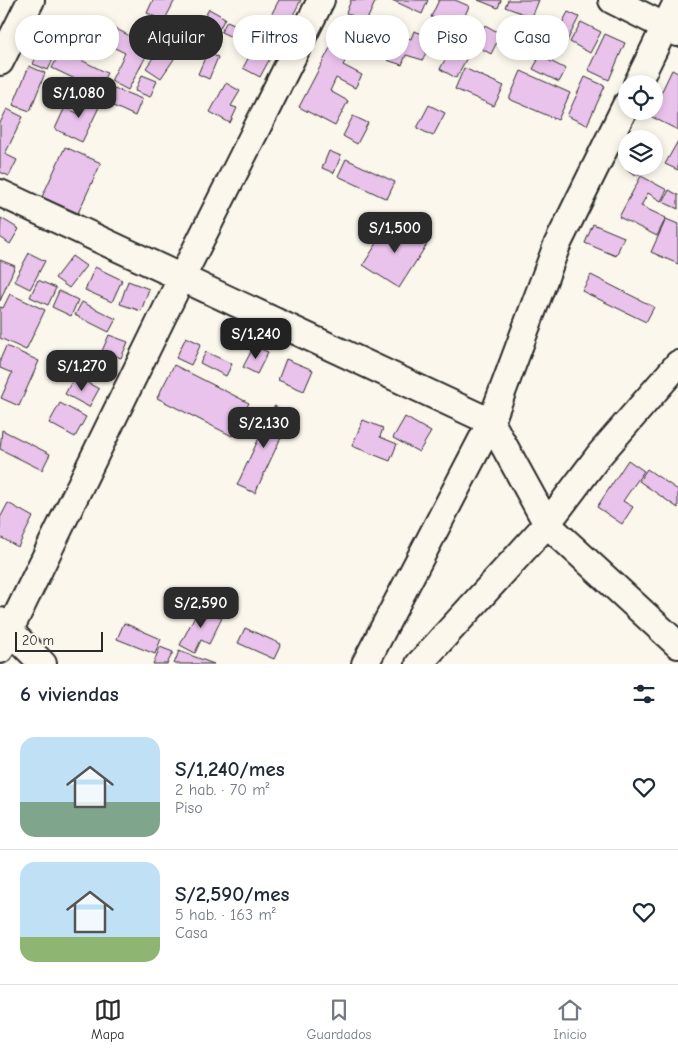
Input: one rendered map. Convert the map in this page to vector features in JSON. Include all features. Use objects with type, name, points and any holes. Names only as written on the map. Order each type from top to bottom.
[{"type":"street","points":[[0,62],[31,0]]},
{"type":"street","points":[[43,664],[4,634],[322,0]]},
{"type":"street","points":[[612,0],[672,29]]},
{"type":"street","points":[[643,75],[672,29],[678,0]]},
{"type":"street","points":[[365,664],[490,422],[557,245],[618,120]]},
{"type":"street","points":[[0,193],[490,422],[546,524],[678,645]]},
{"type":"street","points":[[419,664],[546,524],[600,454],[678,364]]},
{"type":"building","points":[[153,0],[175,0],[167,15],[151,15],[147,13]]},
{"type":"building","points":[[279,0],[301,0],[293,15],[271,15]]},
{"type":"building","points":[[351,0],[376,0],[369,15],[350,15],[346,13]]},
{"type":"building","points":[[392,0],[428,0],[422,14]]},
{"type":"building","points":[[439,0],[455,0],[469,6],[465,15],[432,15]]},
{"type":"building","points":[[478,0],[501,0],[498,8]]},
{"type":"building","points":[[508,0],[539,0],[533,15],[527,15],[505,7]]},
{"type":"building","points":[[209,9],[220,15],[206,15]]},
{"type":"building","points":[[568,12],[579,17],[569,37],[569,15],[566,15]]},
{"type":"building","points":[[227,21],[233,24],[233,38],[223,33]]},
{"type":"building","points":[[581,22],[601,32],[590,53],[570,42]]},
{"type":"building","points":[[486,26],[496,31],[496,44],[491,54],[486,51]]},
{"type":"building","points":[[119,30],[129,36],[129,60],[144,60],[128,90],[111,81],[125,53],[119,50]]},
{"type":"building","points":[[414,31],[419,33],[419,59],[409,56],[409,38],[411,39]]},
{"type":"building","points":[[605,34],[625,43],[609,80],[588,70]]},
{"type":"building","points":[[326,56],[326,60],[346,60],[343,65],[362,75],[355,88],[336,78],[330,91],[348,101],[335,126],[299,107]]},
{"type":"building","points":[[35,60],[53,60],[48,70],[33,64]]},
{"type":"building","points":[[56,60],[81,60],[107,73],[98,90],[52,68]]},
{"type":"building","points":[[151,60],[173,60],[161,78],[146,68]]},
{"type":"building","points":[[204,60],[217,60],[209,79],[198,74]]},
{"type":"building","points":[[247,60],[269,60],[260,77],[243,68]]},
{"type":"building","points":[[387,60],[404,60],[402,65]]},
{"type":"building","points":[[445,60],[466,60],[456,78],[440,69]]},
{"type":"building","points":[[538,60],[548,60],[566,69],[559,82],[533,69]]},
{"type":"building","points":[[29,66],[45,73],[30,111],[13,105]]},
{"type":"building","points":[[464,68],[504,86],[494,106],[455,89]]},
{"type":"building","points":[[672,70],[678,73],[678,130],[658,120],[663,120],[663,89]]},
{"type":"building","points":[[521,71],[570,93],[558,120],[509,99]]},
{"type":"building","points":[[142,75],[157,81],[150,97],[135,91]]},
{"type":"building","points":[[585,77],[605,86],[587,125],[567,116]]},
{"type":"building","points":[[226,83],[240,91],[231,106],[237,108],[230,123],[210,112]]},
{"type":"building","points":[[114,88],[142,99],[135,116],[107,103]]},
{"type":"building","points":[[90,93],[103,99],[82,142],[55,129],[65,107],[79,114]]},
{"type":"building","points":[[429,105],[445,113],[433,136],[417,128]]},
{"type":"building","points":[[7,109],[23,117],[5,154],[17,160],[9,176],[0,172],[0,123]]},
{"type":"building","points":[[353,116],[368,123],[357,144],[343,136]]},
{"type":"building","points":[[678,141],[678,170],[665,164]]},
{"type":"building","points":[[65,147],[101,163],[78,213],[42,197]]},
{"type":"building","points":[[329,151],[341,156],[334,173],[322,168]]},
{"type":"building","points":[[346,159],[395,182],[387,199],[338,176]]},
{"type":"building","points":[[641,176],[667,190],[661,201],[648,193],[641,206],[666,218],[657,236],[619,217]]},
{"type":"building","points":[[669,190],[678,195],[678,209],[663,202]]},
{"type":"building","points":[[1,218],[19,229],[10,244],[0,237]]},
{"type":"building","points":[[666,219],[678,224],[678,264],[651,252]]},
{"type":"building","points":[[391,221],[427,244],[399,288],[363,265]]},
{"type":"building","points":[[593,224],[624,237],[616,256],[585,243]]},
{"type":"building","points":[[29,253],[45,261],[30,289],[14,281]]},
{"type":"building","points":[[72,256],[86,266],[69,288],[55,278]]},
{"type":"building","points":[[0,260],[15,266],[0,301]]},
{"type":"building","points":[[95,267],[122,280],[112,302],[85,290]]},
{"type":"building","points":[[591,275],[654,307],[646,322],[582,291]]},
{"type":"building","points":[[38,280],[56,288],[48,305],[30,297]]},
{"type":"building","points":[[128,281],[149,289],[141,311],[120,304]]},
{"type":"building","points":[[59,291],[78,300],[71,316],[52,307]]},
{"type":"building","points":[[10,294],[45,310],[26,350],[0,338],[0,307],[3,308]]},
{"type":"building","points":[[82,302],[116,319],[109,332],[75,315]]},
{"type":"building","points":[[109,335],[128,342],[121,358],[102,351]]},
{"type":"building","points":[[186,337],[201,344],[191,365],[176,358]]},
{"type":"building","points":[[6,346],[39,361],[19,406],[1,398],[12,373],[0,368],[0,360]]},
{"type":"building","points":[[254,346],[268,352],[257,374],[243,367]]},
{"type":"building","points":[[206,352],[232,364],[226,376],[200,363]]},
{"type":"building","points":[[286,359],[313,370],[304,391],[278,380]]},
{"type":"building","points":[[174,365],[249,403],[232,436],[157,398]]},
{"type":"building","points":[[75,376],[99,389],[89,407],[65,394]]},
{"type":"building","points":[[60,403],[86,417],[75,437],[49,423]]},
{"type":"building","points":[[274,406],[292,414],[255,493],[237,485]]},
{"type":"building","points":[[405,417],[431,432],[419,452],[393,438]]},
{"type":"building","points":[[363,420],[383,428],[380,437],[397,444],[390,461],[352,446]]},
{"type":"building","points":[[2,430],[50,454],[42,470],[0,449]]},
{"type":"building","points":[[628,460],[644,471],[623,501],[633,507],[622,524],[597,507]]},
{"type":"building","points":[[647,469],[678,490],[678,508],[639,481]]},
{"type":"building","points":[[8,503],[33,517],[18,547],[0,537],[0,518]]},
{"type":"building","points":[[200,606],[222,618],[209,644],[201,640],[195,653],[180,645]]},
{"type":"building","points":[[124,623],[161,639],[155,654],[117,639]]},
{"type":"building","points":[[245,628],[281,644],[274,659],[238,643]]},
{"type":"building","points":[[160,647],[173,652],[167,664],[153,664]]},
{"type":"building","points":[[179,651],[214,664],[174,664]]}]
